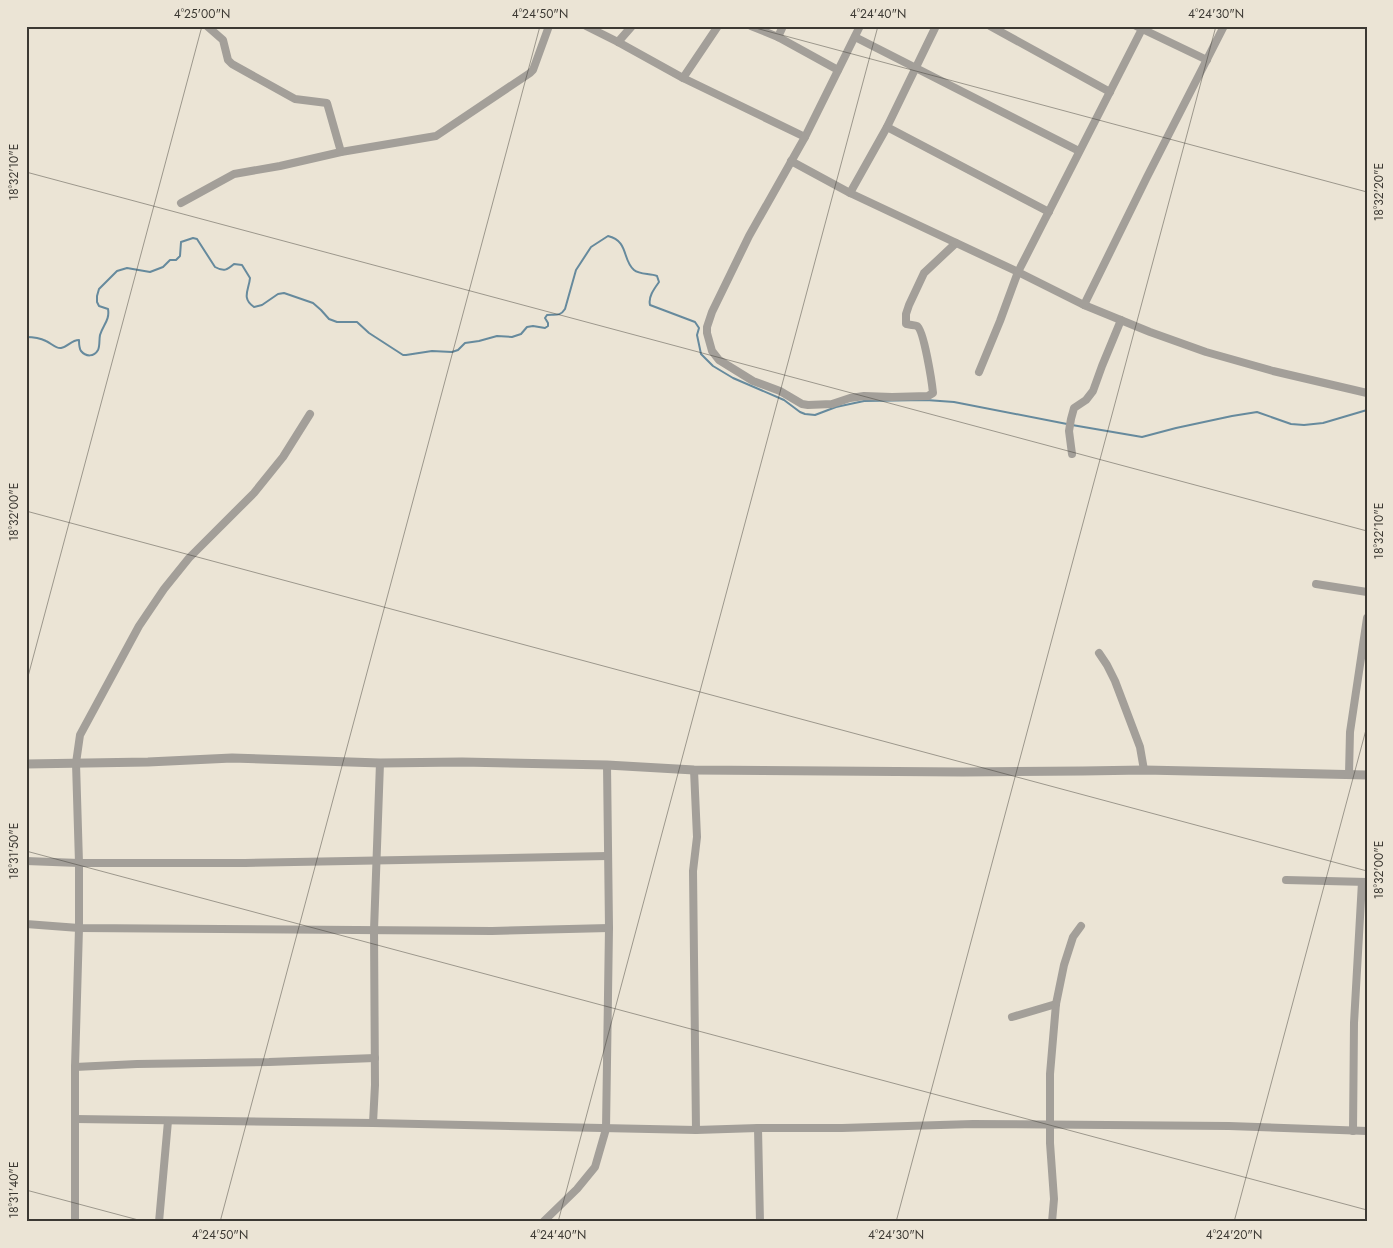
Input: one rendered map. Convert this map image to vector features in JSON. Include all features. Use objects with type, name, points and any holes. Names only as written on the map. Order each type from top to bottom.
[{"type":"street","points":[[207,26],[223,40],[228,60],[232,64],[295,99],[327,102],[341,152]]},
{"type":"street","points":[[181,203],[231,175],[439,134],[530,73],[533,70],[549,26]]},
{"type":"street","points":[[586,26],[683,78],[805,137]]},
{"type":"street","points":[[618,42],[632,26]]},
{"type":"street","points":[[683,78],[718,26]]},
{"type":"street","points":[[751,26],[778,37],[838,70]]},
{"type":"street","points":[[778,37],[783,26]]},
{"type":"street","points":[[860,26],[805,137],[749,236],[712,312],[707,326],[712,350],[719,360],[753,381],[780,391],[802,404],[832,404],[864,396],[931,395],[933,393],[932,384],[923,338],[917,326],[906,324],[906,314],[924,273],[956,243]]},
{"type":"street","points":[[850,193],[887,127],[936,26]]},
{"type":"street","points":[[990,26],[1110,92]]},
{"type":"street","points":[[1084,305],[1224,26]]},
{"type":"street","points":[[978,372],[1018,272],[1110,92],[1139,28],[1207,60]]},
{"type":"street","points":[[855,36],[1079,151]]},
{"type":"street","points":[[887,127],[1049,212]]},
{"type":"street","points":[[791,161],[850,193],[1084,305],[1150,332],[1206,352],[1278,373],[1367,393]]},
{"type":"street","points":[[1072,454],[1069,431],[1074,408],[1086,400],[1093,391],[1121,320]]},
{"type":"street","points":[[75,1222],[75,1067],[79,928],[76,763],[82,731],[139,626],[164,590],[189,558],[254,493],[283,457],[310,414]]},
{"type":"street","points":[[1316,584],[1367,592]]},
{"type":"street","points":[[1349,774],[1350,732],[1367,618]]},
{"type":"street","points":[[1099,653],[1116,681],[1140,747],[1144,770]]},
{"type":"street","points":[[26,764],[148,762],[232,758],[608,765],[694,770],[973,772],[1144,770],[1367,775]]},
{"type":"street","points":[[374,1123],[374,930],[380,762]]},
{"type":"street","points":[[544,1222],[577,1189],[595,1167],[606,1129],[609,928],[608,765]]},
{"type":"street","points":[[694,770],[697,833],[693,871],[696,1130]]},
{"type":"street","points":[[26,861],[79,863],[245,863],[608,856]]},
{"type":"street","points":[[1286,880],[1364,882],[1354,1024],[1353,1131]]},
{"type":"street","points":[[26,924],[79,928],[492,931],[609,928]]},
{"type":"street","points":[[1052,1222],[1054,1199],[1050,1143],[1050,1074],[1056,1004],[1064,965],[1073,937],[1081,926]]},
{"type":"street","points":[[1012,1017],[1056,1004]]},
{"type":"street","points":[[75,1067],[375,1058]]},
{"type":"street","points":[[75,1120],[374,1123],[696,1130],[973,1124],[1229,1126],[1367,1131]]},
{"type":"street","points":[[159,1222],[168,1121]]},
{"type":"street","points":[[758,1128],[760,1222]]},
{"type":"waterway","points":[[26,337],[41,339],[59,348],[79,340],[80,349],[83,353],[94,354],[99,348],[100,335],[108,313],[108,309],[99,306],[97,302],[99,289],[117,271],[127,268],[150,272],[163,267],[170,260],[176,260],[180,256],[181,242],[193,238],[197,239],[215,267],[223,270],[234,264],[242,265],[250,278],[247,297],[250,304],[254,307],[262,305],[278,294],[284,293],[313,303],[329,319],[337,322],[357,322],[369,333],[403,355],[432,351],[452,352],[458,350],[465,343],[497,336],[512,337],[521,334],[527,327],[545,328],[548,326],[545,318],[547,315],[559,314],[565,309],[576,270],[591,247],[608,236],[615,238],[619,242],[630,266],[634,270],[639,273],[657,276],[659,282],[653,290],[650,305],[695,322],[699,328],[697,335],[701,354],[713,366],[733,378],[784,400],[800,412],[815,415],[836,407],[864,401],[926,400],[954,402],[1067,424]]},
{"type":"waterway","points":[[1072,425],[1142,437],[1176,428],[1257,412],[1291,424],[1304,425],[1323,423],[1367,410]]}]
